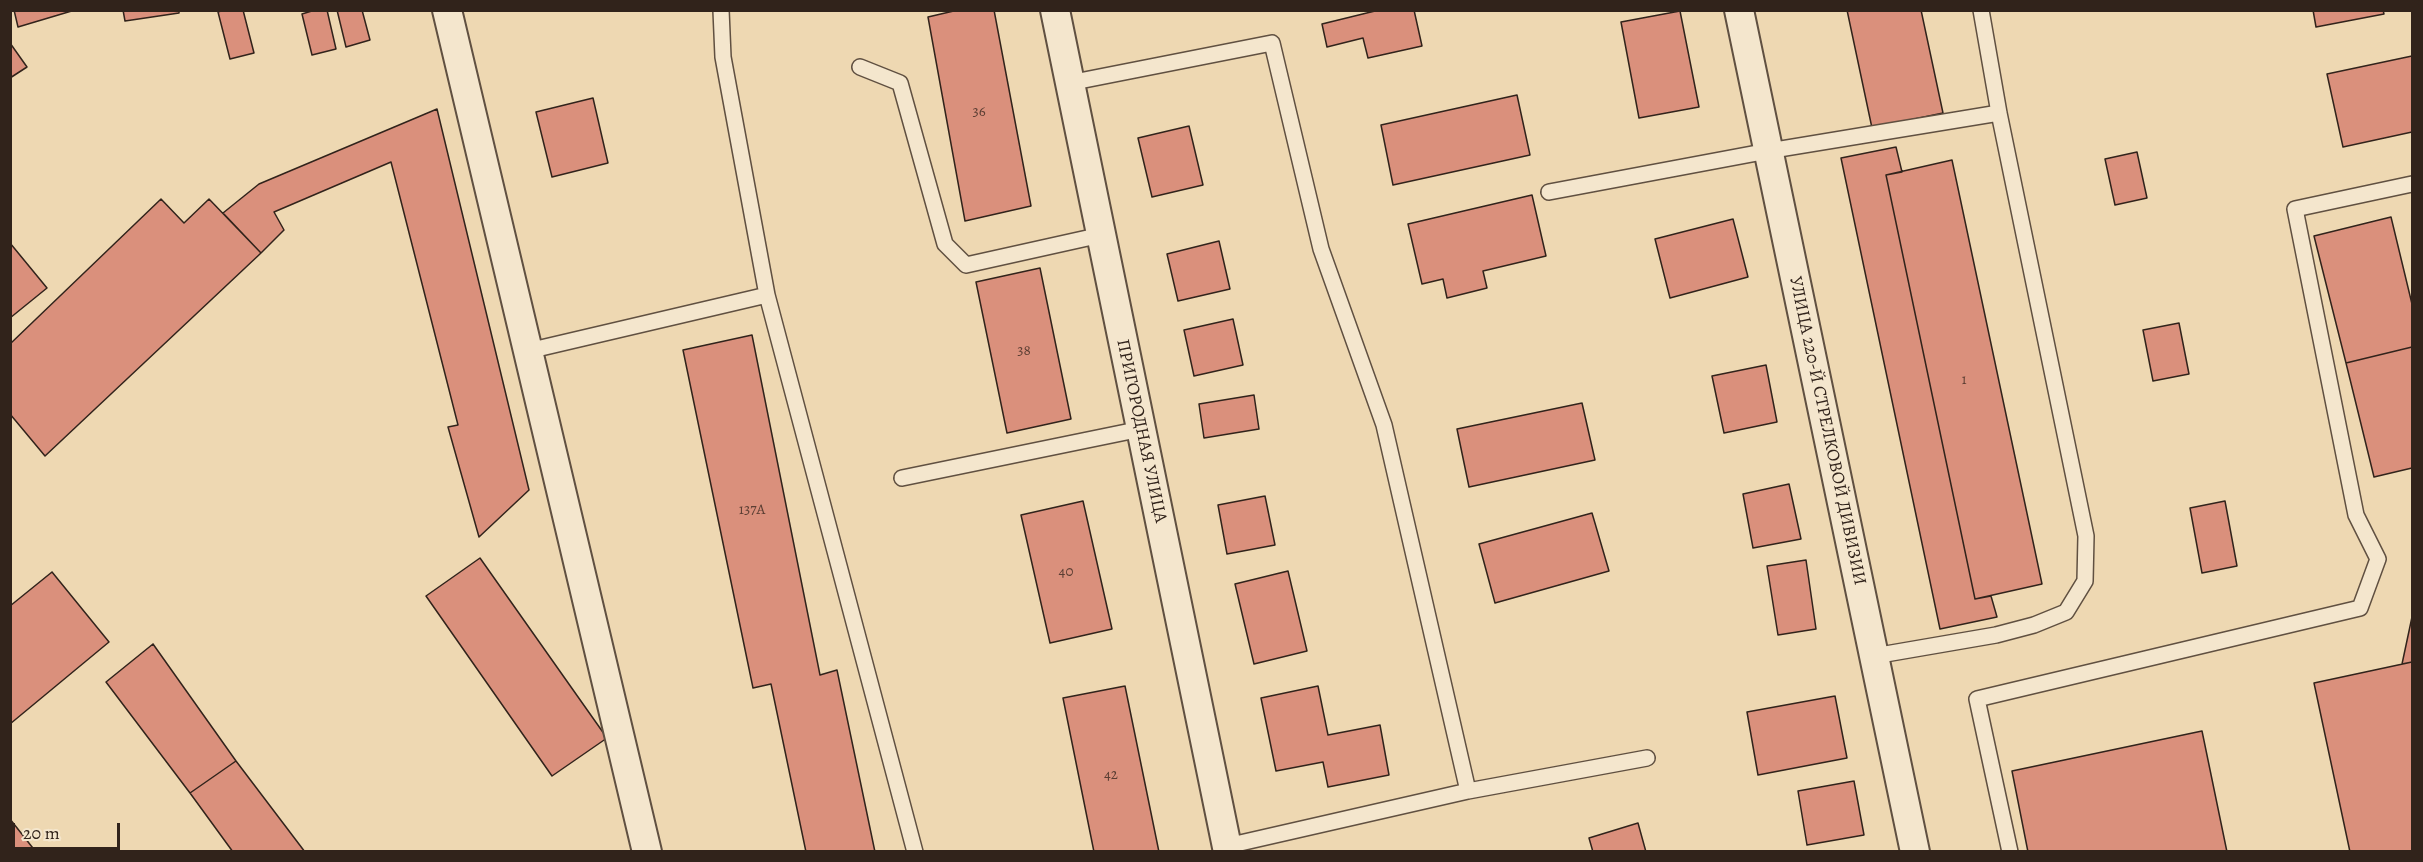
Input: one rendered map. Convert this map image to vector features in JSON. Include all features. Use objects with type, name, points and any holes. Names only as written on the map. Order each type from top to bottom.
[{"type":"street","points":[[447,10],[647,852]]},
{"type":"street","name":"ПРИГОРОДНАЯ УЛИЦА","points":[[1054,10],[1227,849]]},
{"type":"street","name":"УЛИЦА 220-Й СТРЕЛКОВОЙ ДИВИЗИИ","points":[[1739,10],[1915,852]]},
{"type":"lane","points":[[721,10],[723,57],[767,295],[915,852]]},
{"type":"lane","points":[[1874,656],[2034,625],[2066,612],[2085,581],[2086,536],[1999,113],[1981,10]]},
{"type":"lane","points":[[1070,83],[1272,43],[1321,249],[1384,425],[1468,791]]},
{"type":"lane","points":[[860,67],[900,83],[945,244],[966,265],[1101,234]]},
{"type":"lane","points":[[1549,192],[1768,151],[1999,113]]},
{"type":"lane","points":[[2010,852],[1977,699],[2360,608],[2378,559],[2356,515],[2295,209],[2412,184]]},
{"type":"lane","points":[[528,351],[767,295]]},
{"type":"lane","points":[[902,478],[1141,429]]},
{"type":"lane","points":[[1227,849],[1468,791],[1647,758]]},
{"type":"building","points":[[14,10],[75,10],[18,27]]},
{"type":"building","points":[[123,10],[179,10],[179,13],[125,21]]},
{"type":"building","points":[[243,10],[254,53],[230,59],[218,12]]},
{"type":"building","points":[[315,10],[327,10],[336,49],[312,55],[302,14]]},
{"type":"building","points":[[337,10],[362,10],[370,40],[346,47]]},
{"type":"building","points":[[958,10],[994,10],[1031,206],[965,221],[928,17]]},
{"type":"building","points":[[1379,10],[1414,10],[1422,46],[1368,58],[1363,38],[1327,47],[1322,24]]},
{"type":"building","points":[[1847,10],[1921,10],[1943,113],[1872,128]]},
{"type":"building","points":[[2313,10],[2383,10],[2384,14],[2316,27]]},
{"type":"building","points":[[1680,11],[1699,107],[1639,118],[1621,22]]},
{"type":"building","points":[[10,43],[27,67],[10,78]]},
{"type":"building","points":[[2412,56],[2412,132],[2343,147],[2327,74]]},
{"type":"building","points":[[1517,95],[1530,155],[1393,185],[1381,125]]},
{"type":"building","points":[[593,98],[608,163],[552,177],[536,112]]},
{"type":"building","points":[[437,109],[529,490],[479,537],[448,427],[458,425],[391,162],[274,212],[284,230],[261,253],[223,213],[259,184]]},
{"type":"building","points":[[1189,126],[1203,185],[1152,197],[1138,138]]},
{"type":"building","points":[[1896,147],[1902,172],[1886,175],[1975,599],[1991,596],[1997,617],[1940,629],[1841,158]]},
{"type":"building","points":[[2137,152],[2147,198],[2115,205],[2105,159]]},
{"type":"building","points":[[1952,160],[2042,584],[1975,599],[1886,175]]},
{"type":"building","points":[[1532,195],[1546,256],[1483,271],[1487,288],[1447,298],[1443,279],[1422,284],[1408,224]]},
{"type":"building","points":[[161,199],[184,223],[209,199],[261,253],[45,456],[10,414],[10,344]]},
{"type":"building","points":[[2391,217],[2412,304],[2412,347],[2346,363],[2314,236]]},
{"type":"building","points":[[1733,219],[1748,277],[1670,298],[1655,239]]},
{"type":"building","points":[[1219,241],[1230,289],[1178,301],[1167,254]]},
{"type":"building","points":[[10,243],[47,288],[10,318]]},
{"type":"building","points":[[1040,268],[1071,419],[1007,433],[976,282]]},
{"type":"building","points":[[1233,319],[1243,365],[1194,376],[1184,330]]},
{"type":"building","points":[[2179,323],[2189,374],[2153,381],[2143,330]]},
{"type":"building","points":[[752,335],[820,675],[837,670],[875,852],[806,852],[771,684],[753,688],[683,350]]},
{"type":"building","points":[[2412,347],[2412,468],[2374,477],[2346,363]]},
{"type":"building","points":[[1766,365],[1777,422],[1724,433],[1712,376]]},
{"type":"building","points":[[1254,395],[1259,429],[1204,438],[1199,404]]},
{"type":"building","points":[[1582,403],[1595,460],[1469,487],[1457,429]]},
{"type":"building","points":[[1789,484],[1801,539],[1753,548],[1743,494]]},
{"type":"building","points":[[1265,496],[1275,545],[1227,554],[1218,505]]},
{"type":"building","points":[[1083,501],[1112,629],[1050,643],[1021,515]]},
{"type":"building","points":[[2225,501],[2237,566],[2202,573],[2190,508]]},
{"type":"building","points":[[1592,513],[1609,571],[1495,603],[1479,544]]},
{"type":"building","points":[[480,558],[607,738],[552,776],[426,596]]},
{"type":"building","points":[[1806,560],[1816,629],[1778,635],[1767,566]]},
{"type":"building","points":[[1288,571],[1307,651],[1254,664],[1235,584]]},
{"type":"building","points":[[52,572],[109,642],[10,724],[10,606]]},
{"type":"building","points":[[2412,617],[2412,662],[2402,664]]},
{"type":"building","points":[[153,644],[236,761],[190,793],[106,682]]},
{"type":"building","points":[[2412,662],[2412,852],[2350,852],[2314,683]]},
{"type":"building","points":[[1125,686],[1159,852],[1094,852],[1063,698]]},
{"type":"building","points":[[1318,686],[1328,735],[1380,725],[1389,775],[1328,787],[1323,762],[1276,771],[1261,698]]},
{"type":"building","points":[[1835,696],[1847,758],[1758,775],[1747,712]]},
{"type":"building","points":[[2202,731],[2227,852],[2028,852],[2012,771]]},
{"type":"building","points":[[236,761],[305,852],[233,852],[190,793]]},
{"type":"building","points":[[1854,781],[1864,835],[1807,845],[1798,791]]},
{"type":"building","points":[[10,819],[36,852],[10,852]]},
{"type":"building","points":[[1638,823],[1646,852],[1593,852],[1589,838]]}]
